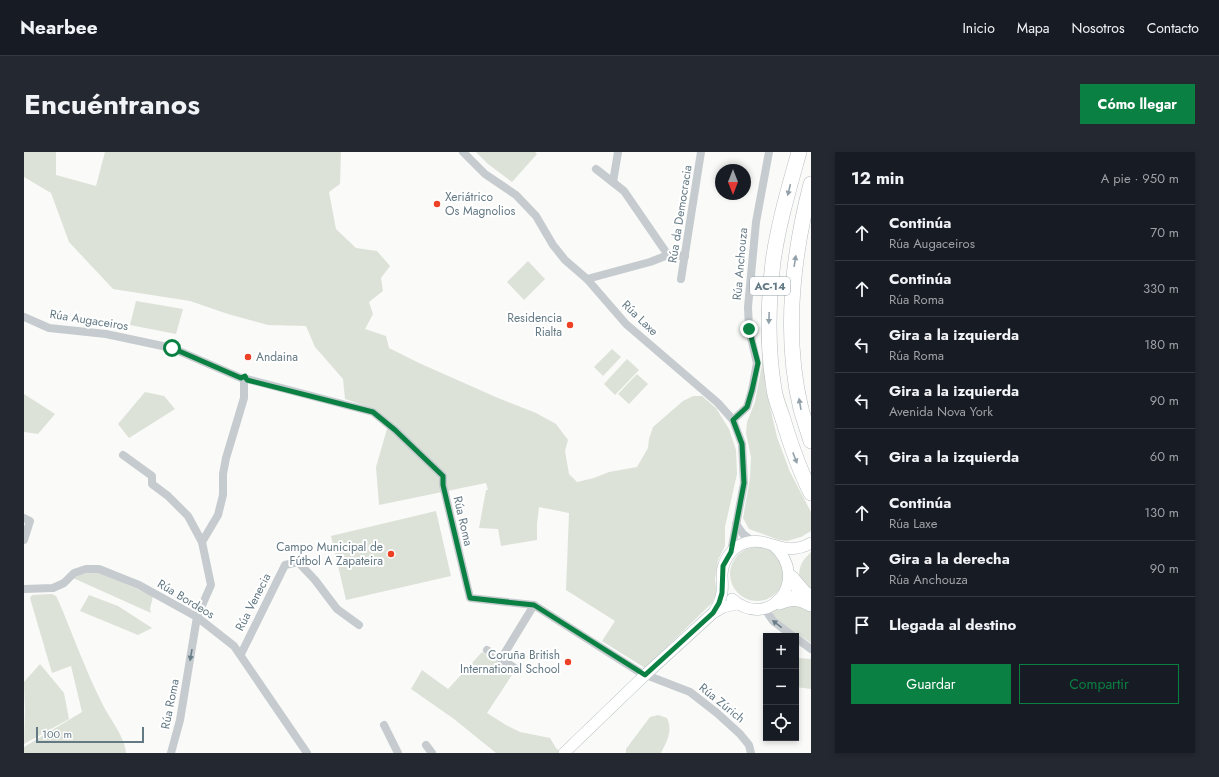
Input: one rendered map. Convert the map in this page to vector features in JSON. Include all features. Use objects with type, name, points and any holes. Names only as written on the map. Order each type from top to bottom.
[{"type":"highway","name":"AC-14","points":[[799,152],[773,260],[768,326],[774,390],[792,450],[811,492]]},
{"type":"highway","name":"AC-14","points":[[811,184],[800,227],[794,266],[791,326],[793,363],[801,409],[811,441]]},
{"type":"highway","points":[[791,573],[803,592],[811,598]]},
{"type":"highway","points":[[778,602],[788,598],[796,598],[811,604]]},
{"type":"main road","points":[[713,613],[719,603],[722,593],[723,566],[731,552],[744,543],[752,541],[767,543],[788,549],[810,544]]},
{"type":"main road","points":[[722,582],[730,598],[737,604],[755,610],[765,609],[778,602],[785,595],[789,587],[795,560],[810,544]]},
{"type":"main road","points":[[774,546],[787,560],[791,573]]},
{"type":"main road","points":[[564,753],[645,675],[713,613],[730,604],[737,604]]},
{"type":"street","name":"Rúa Laxe","points":[[463,152],[485,174],[516,195],[536,216],[553,245],[565,260],[587,280],[626,324],[718,403],[733,420],[742,444],[744,483],[731,552]]},
{"type":"street","points":[[613,182],[618,152]]},
{"type":"street","name":"Rúa da Democracia","points":[[682,279],[701,152]]},
{"type":"street","name":"Rúa Anchouza","points":[[733,420],[747,407],[758,363],[749,329],[748,307],[756,222],[769,152]]},
{"type":"street","points":[[596,169],[624,191],[668,255]]},
{"type":"street","points":[[587,280],[650,262],[668,255],[685,256]]},
{"type":"street","name":"Rúa Augaceiros","points":[[24,317],[49,328],[106,334],[172,348],[244,380]]},
{"type":"street","points":[[202,542],[218,515],[223,495],[223,474],[226,458],[244,398],[244,380]]},
{"type":"street","name":"Rúa Roma","points":[[244,380],[373,412],[395,430],[443,476],[443,485],[470,598],[534,605],[645,675]]},
{"type":"street","name":"Rúa Roma","points":[[123,455],[152,476],[152,484],[168,496],[188,516],[202,542],[211,585],[197,617],[180,720],[171,753]]},
{"type":"street","points":[[24,518],[30,521],[24,540]]},
{"type":"street","points":[[736,524],[743,534],[752,541]]},
{"type":"street","name":"Rúa Venecia","points":[[241,654],[286,565],[298,562],[315,580],[337,609],[360,625]]},
{"type":"street","name":"Rúa Bordeos","points":[[24,589],[53,588],[64,582],[74,573],[86,569],[99,569],[139,585],[197,617],[234,646],[241,654],[248,668],[307,753]]},
{"type":"street","points":[[501,659],[534,605]]},
{"type":"street","points":[[765,609],[773,621],[789,633]]},
{"type":"street","points":[[799,640],[811,649]]},
{"type":"street","points":[[487,650],[515,668]]},
{"type":"street","name":"Rúa Zúrich","points":[[645,675],[690,692],[716,712],[740,734],[749,745],[751,753]]},
{"type":"street","points":[[384,724],[398,753]]},
{"type":"street","points":[[426,745],[432,753]]},
{"type":"shaded area","points":[[24,152],[56,152],[56,175],[96,186],[105,152],[341,152],[340,184],[329,192],[336,229],[356,248],[377,251],[390,266],[381,278],[383,291],[369,302],[373,314],[365,329],[386,336],[389,348],[419,363],[536,413],[556,424],[568,440],[565,451],[569,474],[577,482],[594,478],[609,472],[637,467],[648,448],[653,427],[683,401],[693,396],[702,396],[716,408],[729,429],[736,450],[737,474],[725,527],[725,546],[718,560],[715,580],[717,592],[712,603],[645,668],[602,641],[615,621],[566,590],[569,513],[539,507],[537,540],[501,546],[498,529],[479,528],[486,490],[488,490],[486,483],[379,505],[376,467],[387,429],[389,428],[365,406],[345,399],[343,379],[315,347],[306,326],[268,325],[228,314],[190,301],[113,289],[69,242],[51,193],[24,177]]},
{"type":"shaded area","points":[[476,152],[535,152],[537,154],[512,182],[488,164]]},
{"type":"shaded area","points":[[528,261],[545,279],[524,300],[507,282]]},
{"type":"shaded area","points":[[136,301],[183,309],[176,334],[130,325]]},
{"type":"shaded area","points":[[612,349],[621,357],[603,376],[594,367]]},
{"type":"shaded area","points":[[627,359],[639,370],[615,395],[604,384]]},
{"type":"shaded area","points":[[763,359],[766,390],[777,437],[790,472],[811,512],[811,531],[801,537],[787,541],[779,540],[749,529],[743,518],[750,478],[751,457],[746,433],[747,422],[755,402]]},
{"type":"shaded area","points":[[637,374],[648,384],[629,404],[618,394]]},
{"type":"shaded area","points":[[145,392],[164,396],[175,409],[129,438],[118,424]]},
{"type":"shaded area","points":[[24,394],[55,414],[38,434],[24,432]]},
{"type":"shaded area","name":"Campo Municipal de Fútbol A Zapateira","points":[[436,511],[451,576],[346,600],[331,536]]},
{"type":"shaded area","points":[[752,547],[762,547],[772,551],[780,559],[784,569],[784,579],[780,589],[772,597],[762,601],[752,601],[742,597],[734,589],[730,579],[730,569],[734,559],[742,551]]},
{"type":"shaded area","points":[[811,552],[811,592],[799,578],[802,564]]},
{"type":"shaded area","points":[[98,572],[153,596],[150,609],[151,613],[73,578],[80,574]]},
{"type":"shaded area","points":[[52,594],[56,596],[59,602],[90,677],[104,707],[123,740],[126,753],[24,753],[24,747],[82,712],[71,666],[52,673],[30,598],[32,595]]},
{"type":"shaded area","points":[[89,595],[118,606],[152,628],[138,635],[80,611]]},
{"type":"shaded area","points":[[793,603],[811,612],[811,643],[799,635],[799,633],[796,633],[774,618],[772,611],[783,604]]},
{"type":"shaded area","points":[[482,652],[514,672],[487,713],[520,732],[550,738],[559,751],[558,753],[496,753],[454,719],[411,689],[422,670],[448,689]]},
{"type":"shaded area","points":[[799,658],[811,659],[811,689],[799,687]]},
{"type":"shaded area","points":[[40,664],[64,693],[69,719],[24,744],[24,682]]},
{"type":"shaded area","points":[[658,715],[667,718],[669,723],[668,736],[661,753],[626,753],[626,749],[650,717]]},
{"type":"place","name":"Xeriátrico Os Magnolios","points":[[437,204]]},
{"type":"place","name":"Residencia Rialta","points":[[570,325]]},
{"type":"place","name":"Andaina","points":[[248,357]]},
{"type":"place","name":"Campo Municipal de Fútbol A Zapateira","points":[[391,554]]},
{"type":"place","name":"Coruña British International School","points":[[568,662]]},
{"type":"route","points":[[172,348],[241,378],[242,376],[245,376],[247,377],[247,380],[269,384],[373,412],[395,430],[443,476],[443,485],[470,598],[534,605],[645,675],[713,613],[719,603],[722,593],[723,566],[731,552],[744,483],[742,444],[733,420],[747,407],[758,363],[749,329]]}]
